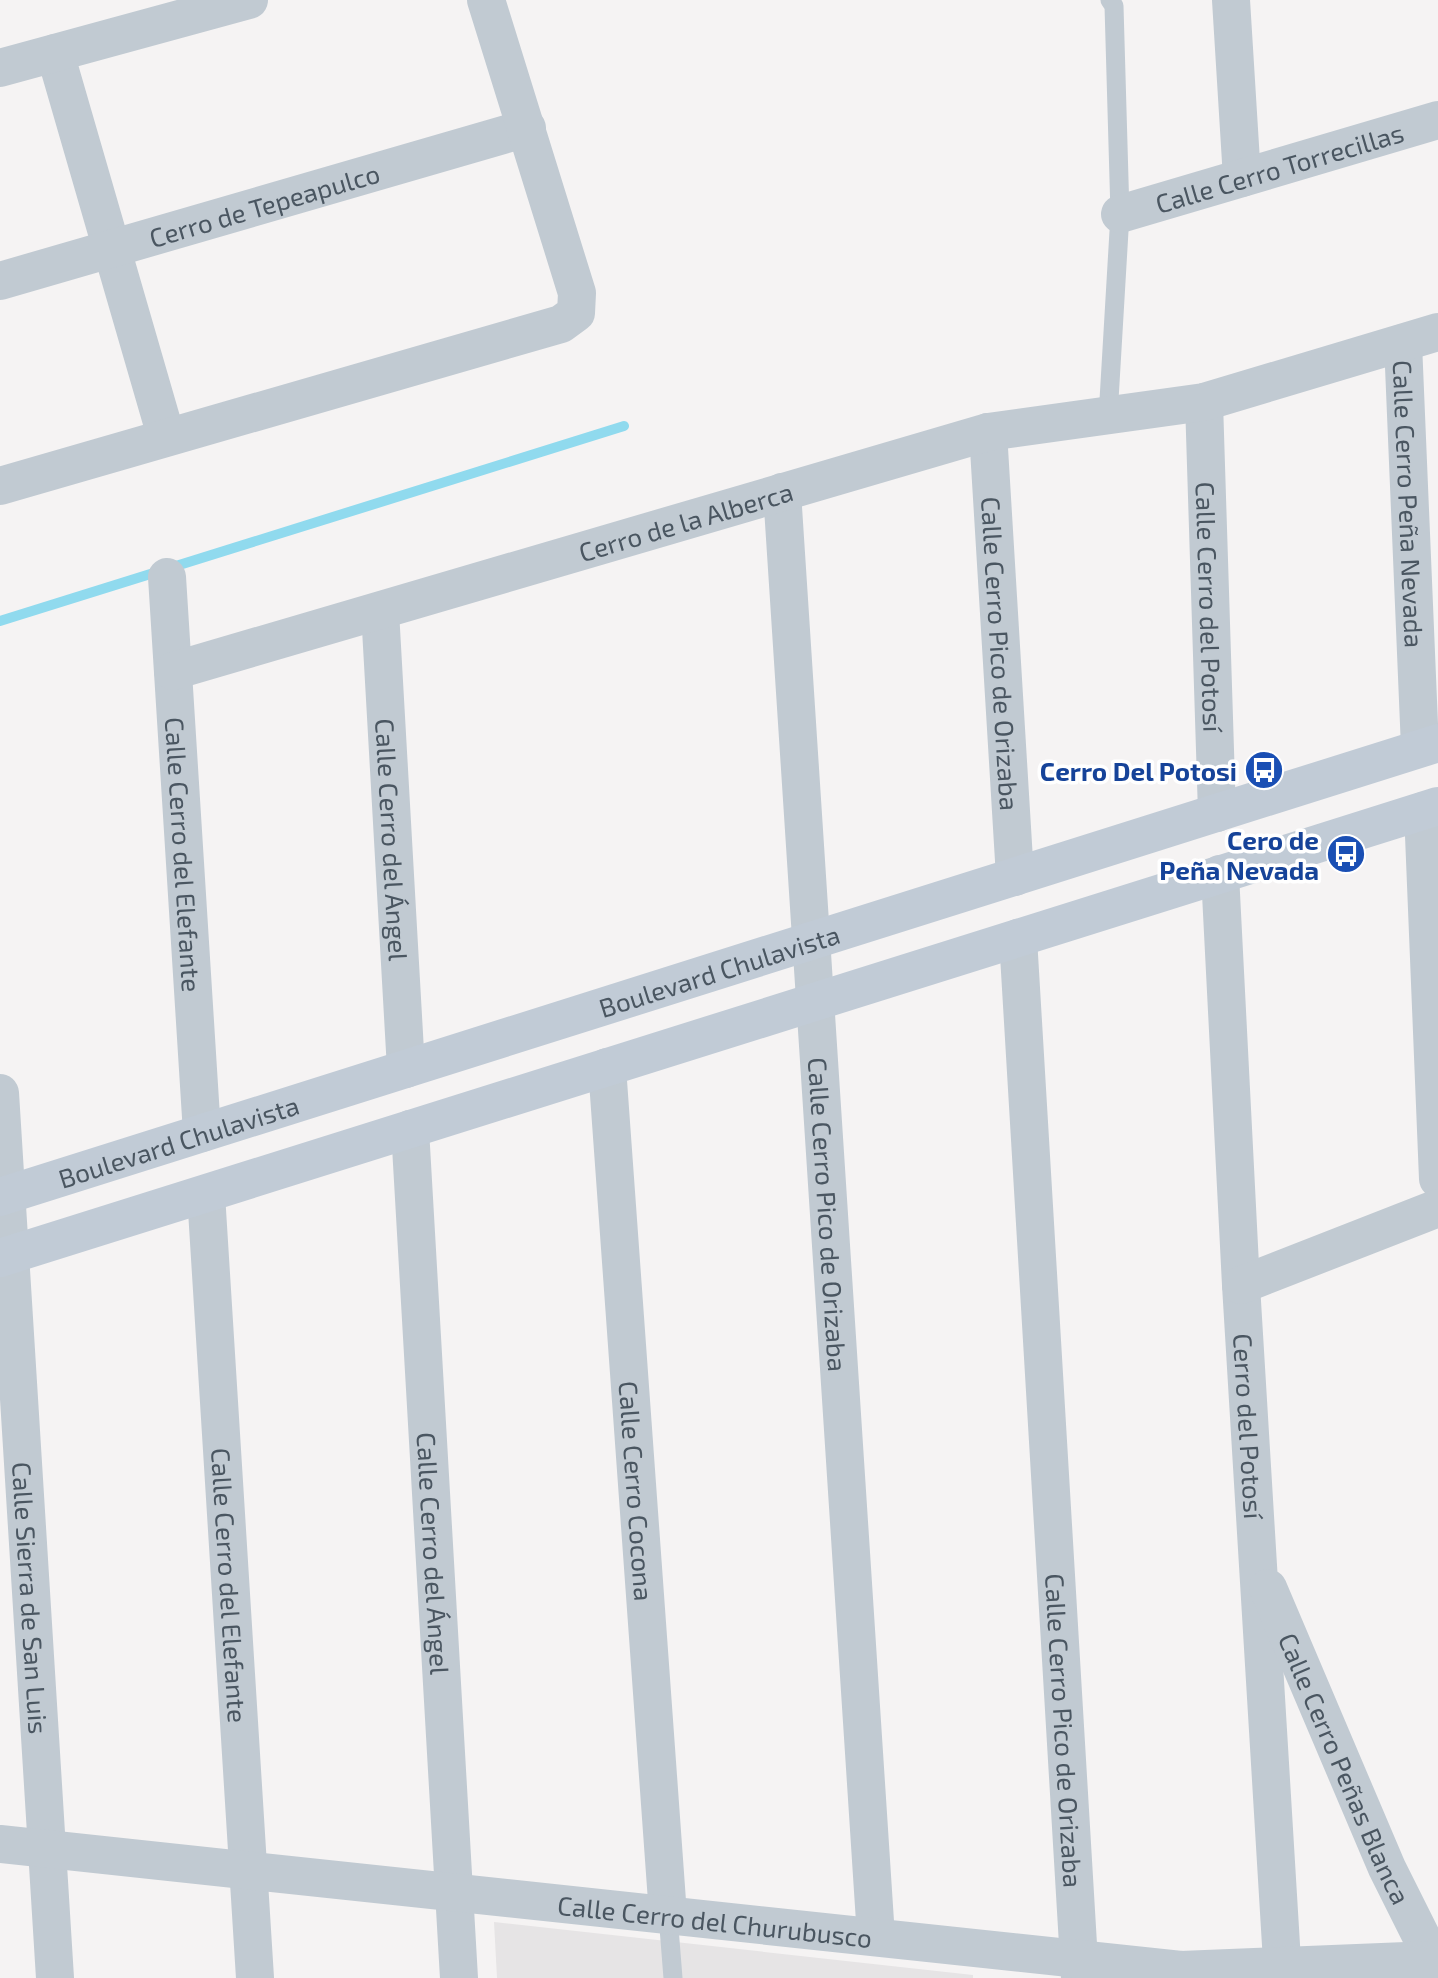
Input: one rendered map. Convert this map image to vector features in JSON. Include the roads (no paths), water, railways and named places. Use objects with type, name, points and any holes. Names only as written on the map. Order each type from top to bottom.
[{"type":"main road","name":"Boulevard Chulavista","points":[[3,1196],[1429,745]]},
{"type":"main road","points":[[5,1256],[1430,808]]},
{"type":"street","points":[[0,68],[249,0]]},
{"type":"street","points":[[0,486],[561,324],[576,313],[578,293],[486,0]]},
{"type":"street","points":[[1231,0],[1242,178]]},
{"type":"street","points":[[55,53],[166,436]]},
{"type":"street","name":"Calle Cerro Torrecillas","points":[[1120,214],[1438,121]]},
{"type":"street","name":"Cerro de Tepeapulco","points":[[0,281],[527,128]]},
{"type":"street","name":"Cerro de la Alberca","points":[[173,671],[988,432],[1204,402],[1421,337]]},
{"type":"street","name":"Calle Cerro Peña Nevada","points":[[1421,337],[1429,745]]},
{"type":"street","name":"Calle Cerro del Potosí","points":[[1204,402],[1217,813]]},
{"type":"street","name":"Calle Cerro Pico de Orizaba","points":[[988,432],[1015,877]]},
{"type":"street","name":"Calle Cerro Pico de Orizaba","points":[[782,492],[876,1937]]},
{"type":"street","name":"Calle Cerro del Elefante","points":[[167,577],[202,1133]]},
{"type":"street","name":"Calle Cerro del Ángel","points":[[380,611],[406,1069]]},
{"type":"street","points":[[1430,808],[1438,1179]]},
{"type":"street","name":"Cerro del Potosí","points":[[1220,874],[1241,1285],[1283,1972]]},
{"type":"street","name":"Calle Cerro Pico de Orizaba","points":[[1018,938],[1080,1969]]},
{"type":"street","name":"Calle Cerro Cocona","points":[[607,1067],[668,1915]]},
{"type":"street","name":"Calle Sierra de San Luis","points":[[0,1093],[5,1256],[55,1978]]},
{"type":"street","name":"Calle Cerro del Ángel","points":[[410,1129],[459,1978]]},
{"type":"street","name":"Calle Cerro del Elefante","points":[[206,1194],[255,1978]]},
{"type":"street","points":[[1241,1285],[1438,1208]]},
{"type":"street","name":"Calle Cerro Peñas Blanca","points":[[1258,1563],[1387,1868],[1435,1965]]},
{"type":"street","name":"Calle Cerro del Churubusco","points":[[0,1844],[876,1937],[1080,1969],[1283,1972],[1435,1965]]},
{"type":"lane","points":[[1108,417],[1120,214],[1114,6],[1110,0]]},
{"type":"lane","points":[[668,1915],[673,1978]]},
{"type":"waterway","points":[[0,621],[624,426]]},
{"type":"place","name":"Cerro Del Potosi","points":[[1264,770]]},
{"type":"place","name":"Cero de Peña Nevada","points":[[1346,854]]}]
